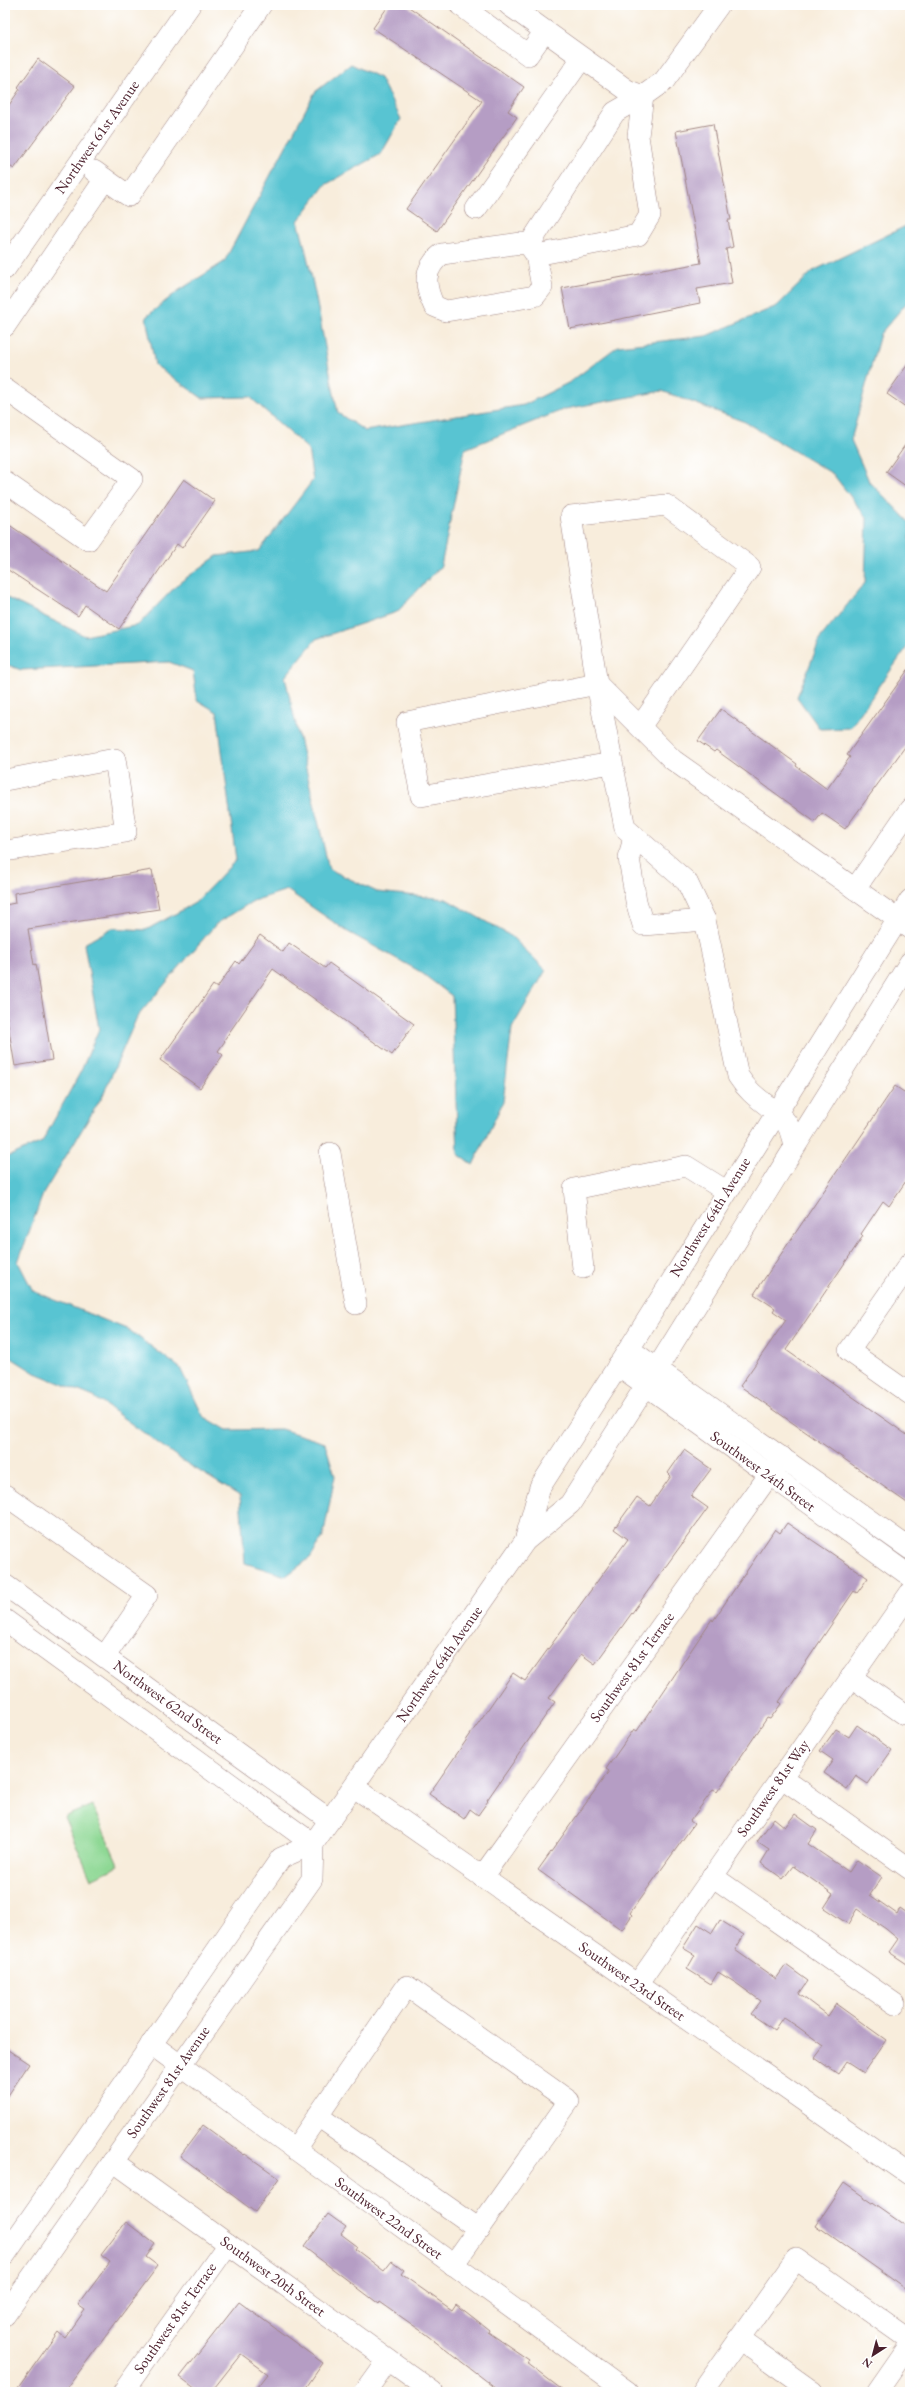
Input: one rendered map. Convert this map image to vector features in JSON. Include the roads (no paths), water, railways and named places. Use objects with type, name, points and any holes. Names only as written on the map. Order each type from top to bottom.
[{"type":"street","name":"Northwest 61st Avenue","points":[[5,269],[190,5]]},
{"type":"street","points":[[80,162],[129,196],[261,5]]},
{"type":"street","points":[[460,5],[528,55],[545,31]]},
{"type":"street","points":[[509,5],[627,90],[643,96]]},
{"type":"street","points":[[643,96],[638,136],[650,215],[646,225],[638,235],[532,250],[521,242],[442,254],[433,261],[427,271],[428,294],[434,306],[446,311],[535,296],[542,287],[532,250],[615,112],[664,82],[719,5]]},
{"type":"street","points":[[476,209],[582,58]]},
{"type":"street","points":[[5,326],[105,179]]},
{"type":"street","points":[[5,389],[132,479],[88,540],[5,482]]},
{"type":"street","points":[[640,727],[750,567],[666,505],[572,516],[612,763],[625,828],[687,882],[705,920],[738,1076],[747,1091],[784,1119],[791,1133],[794,1148]]},
{"type":"street","points":[[598,684],[673,760],[904,923]]},
{"type":"street","points":[[598,684],[407,722],[421,796],[612,763]]},
{"type":"street","points":[[5,780],[115,759],[126,832],[5,851]]},
{"type":"street","points":[[855,889],[910,810]]},
{"type":"street","points":[[634,836],[629,858],[636,901],[643,925],[705,920]]},
{"type":"street","name":"Northwest 64th Avenue","points":[[525,1541],[540,1487],[624,1357],[775,1113],[904,923],[910,900]]},
{"type":"street","name":"Northwest 64th Avenue","points":[[354,1787],[525,1541],[570,1504],[651,1378],[910,962]]},
{"type":"street","points":[[330,1153],[356,1304]]},
{"type":"street","points":[[583,1268],[574,1189],[686,1166],[726,1191]]},
{"type":"street","points":[[910,1263],[849,1351],[910,1394]]},
{"type":"street","name":"Southwest 24th Street","points":[[624,1357],[769,1476],[910,1576]]},
{"type":"street","name":"Southwest 24th Street","points":[[651,1378],[782,1457],[910,1549]]},
{"type":"street","name":"Southwest 81st Terrace","points":[[482,1877],[782,1457]]},
{"type":"street","points":[[5,1495],[147,1595],[104,1656]]},
{"type":"street","name":"Northwest 62nd Street","points":[[5,1585],[330,1820]]},
{"type":"street","name":"Southwest 81st Way","points":[[637,1985],[780,1777],[910,1593]]},
{"type":"street","name":"Northwest 62nd Street","points":[[5,1620],[313,1844]]},
{"type":"street","points":[[851,1677],[904,1714]]},
{"type":"street","points":[[111,1697],[130,1698],[149,1689]]},
{"type":"street","points":[[780,1777],[910,1869]]},
{"type":"street","points":[[5,2255],[281,1858],[313,1844],[354,1787]]},
{"type":"street","name":"Southwest 23rd Street","points":[[354,1787],[910,2175]]},
{"type":"street","name":"Southwest 81st Avenue","points":[[5,2315],[179,2065],[312,1878],[313,1844]]},
{"type":"street","points":[[712,1876],[895,2004]]},
{"type":"street","points":[[295,2149],[407,1986],[569,2101],[453,2265]]},
{"type":"street","name":"Southwest 22nd Street","points":[[151,2044],[628,2392]]},
{"type":"street","points":[[318,2116],[478,2229]]},
{"type":"street","name":"Southwest 20th Street","points":[[113,2161],[433,2392]]},
{"type":"street","name":"Southwest 81st Terrace","points":[[123,2392],[228,2244]]},
{"type":"street","points":[[702,2392],[796,2259],[910,2340]]},
{"type":"street","points":[[739,2339],[813,2392]]},
{"type":"street","points":[[876,2392],[910,2343]]},
{"type":"street","points":[[365,2392],[388,2360]]},
{"type":"water","points":[[351,64],[380,78],[401,119],[381,154],[325,185],[298,221],[315,293],[338,413],[365,431],[524,405],[570,382],[618,346],[706,336],[777,306],[813,271],[910,224],[910,299],[880,334],[851,440],[869,481],[910,523],[910,643],[850,728],[820,729],[797,697],[821,637],[865,583],[867,518],[833,474],[745,422],[662,391],[565,409],[465,449],[441,566],[397,612],[316,639],[285,677],[329,869],[377,892],[446,899],[511,936],[546,970],[512,1028],[503,1102],[473,1165],[458,1154],[452,996],[419,971],[348,932],[287,890],[253,901],[216,924],[137,1017],[103,1095],[43,1194],[18,1262],[33,1291],[129,1330],[180,1368],[203,1416],[227,1430],[281,1429],[325,1443],[335,1476],[323,1537],[310,1558],[286,1576],[245,1563],[240,1496],[183,1461],[94,1397],[35,1373],[5,1354],[5,1158],[42,1142],[81,1071],[99,1029],[84,944],[112,928],[146,930],[195,903],[236,860],[217,712],[197,700],[193,671],[169,662],[21,670],[5,664],[5,597],[85,636],[138,625],[179,583],[217,556],[259,551],[313,480],[308,449],[250,397],[202,398],[155,365],[146,317],[178,291],[224,262],[315,92]]}]
